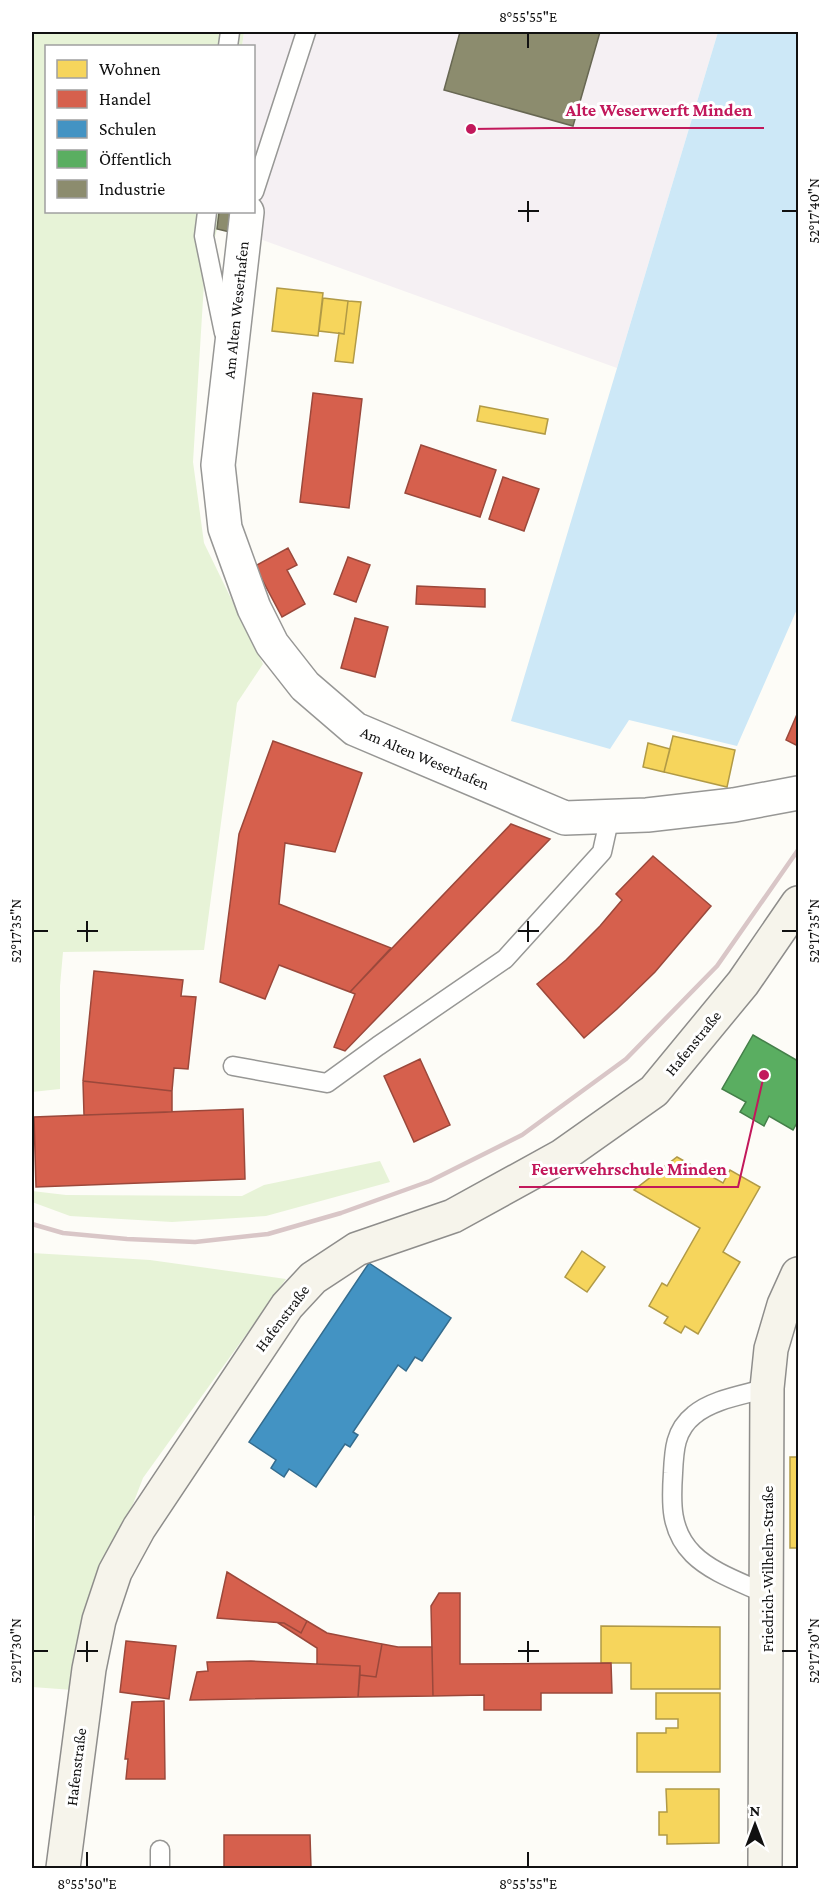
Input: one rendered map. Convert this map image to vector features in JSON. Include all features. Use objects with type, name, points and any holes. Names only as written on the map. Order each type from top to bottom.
[{"type":"main road","name":"Hafenstraße","points":[[63,1869],[89,1669],[99,1620],[116,1572],[139,1528],[287,1306],[312,1278],[357,1249],[453,1216],[562,1156],[654,1091],[742,983],[798,903]]},
{"type":"main road","name":"Friedrich-Wilhelm-Straße","points":[[765,1869],[767,1388],[771,1349],[784,1305],[798,1274]]},
{"type":"street","name":"Am Alten Weserhafen","points":[[247,213],[218,465],[225,528],[254,608],[272,644],[305,686],[355,729],[565,818],[647,815],[798,793]]},
{"type":"lane","points":[[255,189],[306,32]]},
{"type":"lane","points":[[207,213],[204,236],[230,364]]},
{"type":"lane","points":[[233,1066],[327,1083],[506,960],[602,852],[610,816]]},
{"type":"lane","points":[[766,1594],[714,1569],[695,1556],[684,1544],[674,1522],[671,1506],[675,1444],[687,1421],[710,1405],[767,1388]]},
{"type":"lane","points":[[160,1850],[160,1869]]},
{"type":"shaded area","points":[[244,32],[718,32],[617,368],[257,238],[217,229],[219,213],[255,213],[255,45],[242,45]]},
{"type":"green space","points":[[32,32],[244,32],[242,45],[45,45],[45,213],[219,213],[204,283],[193,462],[204,543],[263,664],[237,703],[204,950],[63,952],[60,986],[60,1089],[32,1092]]},
{"type":"green space","points":[[380,1161],[390,1182],[266,1216],[172,1222],[70,1216],[32,1202],[32,1191],[66,1195],[242,1196],[264,1185]]},
{"type":"green space","points":[[32,1253],[150,1260],[286,1279],[143,1478],[83,1634],[73,1690],[32,1687],[35,1516],[32,1514]]},
{"type":"water","points":[[718,32],[798,32],[798,607],[737,746],[629,720],[610,749],[511,721]]},
{"type":"building: Wohnen","points":[[277,288],[323,293],[318,336],[272,331]]},
{"type":"building: Wohnen","points":[[323,298],[348,301],[344,334],[319,331]]},
{"type":"building: Wohnen","points":[[348,301],[361,302],[353,363],[335,361],[339,333],[344,334]]},
{"type":"building: Wohnen","points":[[480,406],[548,419],[545,434],[477,421]]},
{"type":"building: Wohnen","points":[[673,736],[735,750],[727,787],[664,772]]},
{"type":"building: Wohnen","points":[[648,743],[670,749],[664,772],[643,767]]},
{"type":"building: Wohnen","points":[[677,1157],[723,1183],[730,1170],[760,1187],[723,1252],[740,1262],[698,1334],[685,1326],[681,1333],[664,1323],[668,1317],[649,1306],[662,1283],[667,1286],[700,1228],[634,1190]]},
{"type":"building: Wohnen","points":[[582,1251],[605,1267],[587,1292],[565,1277]]},
{"type":"building: Wohnen","points":[[790,1457],[798,1457],[798,1548],[790,1548]]},
{"type":"building: Wohnen","points":[[601,1626],[720,1627],[720,1689],[631,1689],[631,1663],[601,1663]]},
{"type":"building: Wohnen","points":[[656,1693],[720,1693],[720,1772],[637,1772],[637,1733],[666,1733],[666,1728],[678,1728],[678,1719],[656,1719]]},
{"type":"building: Wohnen","points":[[666,1789],[719,1789],[719,1843],[667,1844],[667,1835],[659,1835],[659,1812],[667,1812]]},
{"type":"building: Handel","points":[[313,393],[362,399],[349,508],[300,502]]},
{"type":"building: Handel","points":[[421,445],[496,470],[480,517],[405,493]]},
{"type":"building: Handel","points":[[503,477],[539,489],[524,531],[489,519]]},
{"type":"building: Handel","points":[[288,548],[297,565],[287,570],[305,604],[282,617],[255,566]]},
{"type":"building: Handel","points":[[348,557],[370,565],[356,602],[334,594]]},
{"type":"building: Handel","points":[[417,586],[485,589],[485,607],[416,604]]},
{"type":"building: Handel","points":[[355,618],[388,627],[375,677],[341,668]]},
{"type":"building: Handel","points":[[798,712],[798,746],[786,740]]},
{"type":"building: Handel","points":[[273,741],[362,773],[335,852],[285,843],[279,904],[391,948],[350,992],[279,965],[265,999],[220,982],[239,834]]},
{"type":"building: Handel","points":[[511,824],[550,839],[345,1051],[334,1047],[355,994],[350,992]]},
{"type":"building: Handel","points":[[653,856],[711,906],[655,972],[584,1038],[537,984],[566,960],[600,926],[622,900],[616,894]]},
{"type":"building: Handel","points":[[94,971],[183,980],[181,996],[196,997],[188,1069],[174,1068],[172,1091],[83,1081]]},
{"type":"building: Handel","points":[[420,1059],[450,1125],[414,1142],[384,1076]]},
{"type":"building: Handel","points":[[83,1081],[172,1091],[172,1112],[84,1115]]},
{"type":"building: Handel","points":[[243,1109],[245,1179],[36,1187],[34,1117]]},
{"type":"building: Handel","points":[[227,1572],[307,1621],[301,1633],[284,1623],[217,1618]]},
{"type":"building: Handel","points":[[439,1593],[460,1593],[460,1664],[611,1663],[612,1693],[541,1693],[541,1710],[484,1710],[484,1695],[433,1696],[431,1606]]},
{"type":"building: Handel","points":[[307,1621],[327,1633],[382,1644],[376,1677],[360,1675],[360,1666],[317,1664],[317,1648],[278,1623],[284,1623],[301,1633]]},
{"type":"building: Handel","points":[[126,1641],[176,1646],[169,1699],[120,1692]]},
{"type":"building: Handel","points":[[382,1644],[398,1647],[432,1647],[433,1696],[358,1697],[360,1675],[376,1677]]},
{"type":"building: Handel","points":[[251,1661],[360,1666],[358,1697],[190,1700],[197,1672],[208,1671],[207,1662]]},
{"type":"building: Handel","points":[[164,1701],[165,1779],[126,1779],[128,1759],[125,1759],[132,1702]]},
{"type":"building: Handel","points":[[224,1835],[310,1835],[311,1868],[224,1868]]},
{"type":"building: Schulen","points":[[369,1263],[451,1318],[422,1361],[415,1357],[406,1371],[398,1365],[353,1432],[358,1435],[350,1447],[345,1444],[316,1487],[289,1469],[284,1477],[271,1468],[276,1460],[249,1442]]},
{"type":"building: Öffentlich","points":[[753,1035],[798,1061],[798,1121],[793,1130],[769,1116],[764,1126],[740,1112],[746,1102],[722,1089]]},
{"type":"building: Industrie","points":[[460,32],[600,32],[573,126],[444,90]]},
{"type":"building: Industrie","points":[[219,213],[232,213],[230,232],[217,229]]},
{"type":"railway","points":[[32,1224],[63,1233],[195,1242],[268,1234],[341,1213],[430,1181],[522,1135],[626,1059],[717,966],[798,850]]},
{"type":"place","name":"Alte Weserwerft Minden","points":[[471,129]]},
{"type":"place","name":"Feuerwehrschule Minden","points":[[764,1075]]}]
